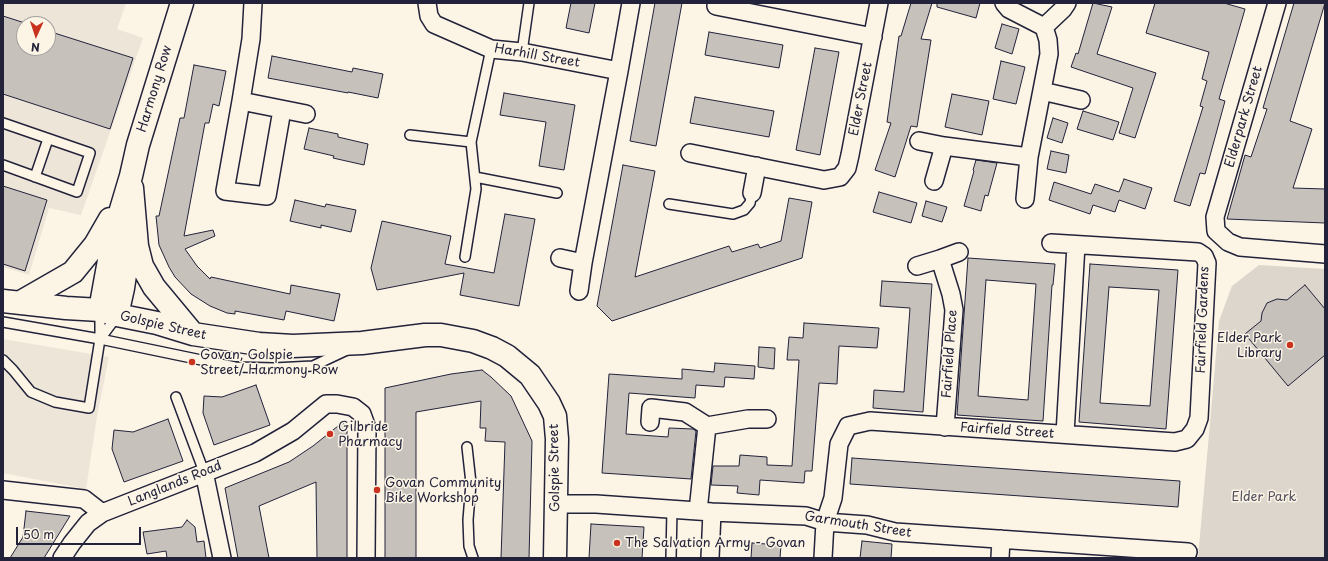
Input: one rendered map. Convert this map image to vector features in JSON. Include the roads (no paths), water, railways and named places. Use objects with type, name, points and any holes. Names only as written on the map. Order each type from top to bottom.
[{"type":"street","name":"Harmony Row","points":[[108,313],[114,233],[131,176],[138,145],[182,3]]},
{"type":"street","points":[[254,3],[251,39],[241,102],[224,190],[267,196],[282,110]]},
{"type":"street","name":"Harhill Street","points":[[427,3],[430,16],[434,24],[491,49],[522,52],[619,71]]},
{"type":"street","points":[[579,291],[583,262],[631,3]]},
{"type":"street","name":"Elder Street","points":[[757,166],[824,180],[840,177],[846,168],[880,3]]},
{"type":"street","points":[[1004,3],[1009,9],[1044,27],[1048,40],[1049,54],[1029,157],[1025,199]]},
{"type":"street","points":[[1044,27],[1063,10],[1067,3]]},
{"type":"street","name":"Elderpark Street","points":[[1216,231],[1215,217],[1277,3]]},
{"type":"street","points":[[716,6],[752,8],[873,37]]},
{"type":"street","points":[[1042,91],[1081,100]]},
{"type":"street","points":[[241,102],[306,114]]},
{"type":"street","points":[[920,141],[944,146],[1029,157]]},
{"type":"street","points":[[934,181],[944,146]]},
{"type":"street","points":[[690,153],[757,166],[752,193]]},
{"type":"street","name":"Harmony Row","points":[[11,302],[73,272],[88,256],[102,235],[131,176]]},
{"type":"street","name":"Harmony Row","points":[[131,176],[137,246],[142,266],[154,287],[193,334]]},
{"type":"street","points":[[1204,256],[1216,231],[1228,242],[1240,247],[1325,254]]},
{"type":"street","name":"Fairfield Gardens","points":[[1051,243],[1198,252],[1204,256],[1207,263],[1199,418],[1195,429],[1187,439]]},
{"type":"street","points":[[1064,434],[1076,245]]},
{"type":"street","points":[[917,266],[959,252]]},
{"type":"street","points":[[560,258],[583,262]]},
{"type":"street","name":"Fairfield Place","points":[[940,259],[951,294],[954,310],[945,427]]},
{"type":"street","name":"Golspie Street","points":[[11,302],[108,313],[150,322],[193,334],[266,344],[293,346],[362,343],[425,335],[441,335],[473,341],[492,348],[507,356],[530,375],[549,403],[555,416],[558,439],[555,558]]},
{"type":"street","name":"Langlands Road","points":[[102,513],[255,452],[293,431],[326,404],[337,404],[353,407],[362,414],[367,428],[366,558]]},
{"type":"street","points":[[650,422],[650,408],[685,412],[707,426],[748,419],[767,419]]},
{"type":"street","name":"Fairfield Street","points":[[825,522],[833,498],[839,444],[848,426],[858,423],[870,421],[1175,442],[1187,439]]},
{"type":"street","points":[[707,426],[705,512],[710,558]]},
{"type":"street","points":[[204,472],[222,558]]},
{"type":"street","points":[[3,490],[84,500],[102,513],[88,523],[62,558]]},
{"type":"street","name":"Garmouth Street","points":[[557,504],[596,504],[705,512],[806,516],[825,522],[867,525],[895,532],[1001,539],[1159,554],[1188,552]]},
{"type":"street","points":[[823,558],[825,522]]},
{"type":"street","points":[[1000,558],[1001,539]]},
{"type":"lane","points":[[522,52],[529,3]]},
{"type":"lane","points":[[465,257],[476,189],[471,142],[491,49]]},
{"type":"lane","points":[[3,123],[90,153],[77,192],[3,165]]},
{"type":"lane","points":[[410,135],[471,142]]},
{"type":"lane","points":[[35,177],[48,139]]},
{"type":"lane","points":[[475,177],[557,194]]},
{"type":"lane","points":[[669,204],[733,214],[744,210],[750,203],[752,193]]},
{"type":"lane","points":[[100,339],[108,313]]},
{"type":"lane","points":[[3,360],[31,392],[55,402],[89,408],[100,339],[108,313]]},
{"type":"lane","points":[[3,322],[100,339],[235,366],[274,368],[313,366],[362,343]]},
{"type":"lane","points":[[176,397],[204,472]]},
{"type":"lane","points":[[467,447],[471,483],[468,520],[469,539],[473,558]]},
{"type":"lane","points":[[671,558],[672,509]]},
{"type":"place","name":"Elder Park Library","points":[[1290,345]]},
{"type":"place","name":"Govan, Golspie Street/ Harmony Row","points":[[192,362]]},
{"type":"place","name":"Gilbride Pharmacy","points":[[330,434]]},
{"type":"place","name":"Govan Community Bike Workshop","points":[[377,490]]},
{"type":"place","name":"The Salvation Army - Govan","points":[[617,543]]},
{"type":"park label","name":"Elder Park","points":[[1264,497]]}]
